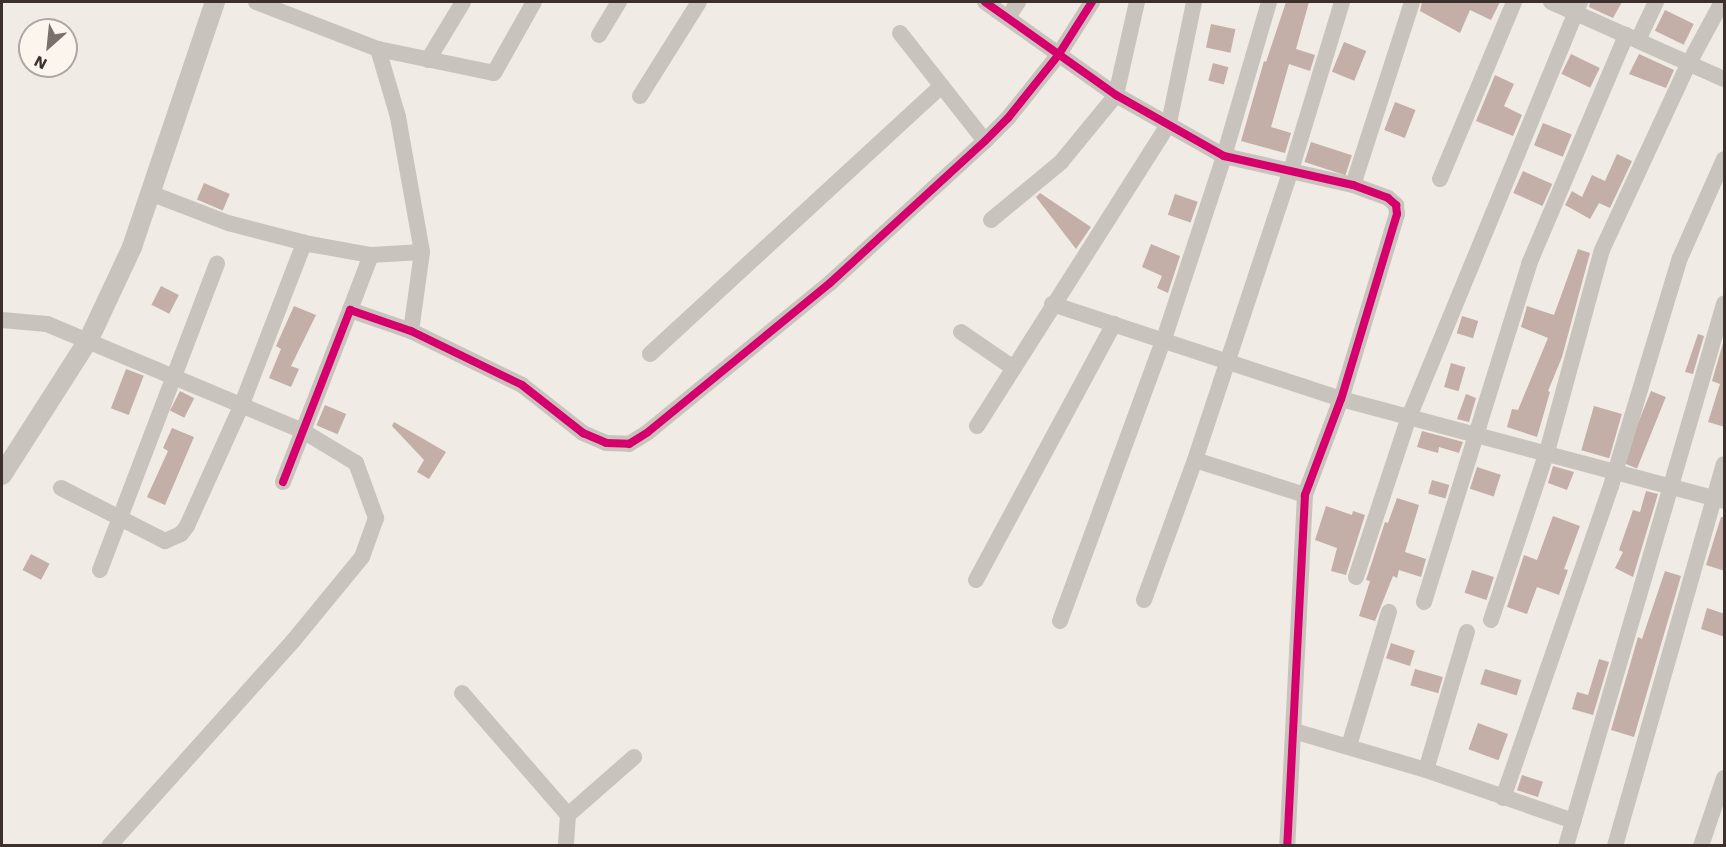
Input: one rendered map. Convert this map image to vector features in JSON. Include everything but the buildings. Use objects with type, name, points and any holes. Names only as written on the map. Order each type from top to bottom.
[{"type":"street","points":[[2,475],[88,339],[132,246],[214,2]]},
{"type":"street","points":[[256,2],[378,49],[494,73],[534,2]]},
{"type":"street","points":[[428,60],[463,2]]},
{"type":"street","points":[[599,35],[619,2]]},
{"type":"street","points":[[640,96],[699,2]]},
{"type":"street","points":[[985,2],[1116,95],[1224,156],[1353,185],[1388,198],[1396,205],[1397,214],[1341,399],[1305,495],[1287,846]]},
{"type":"street","points":[[1008,17],[1018,2]]},
{"type":"street","points":[[350,310],[411,331],[522,385],[583,433],[606,443],[629,444],[648,432],[830,283],[985,141],[1008,118],[1059,54],[1092,2]]},
{"type":"street","points":[[991,220],[1061,162],[1116,95],[1137,2]]},
{"type":"street","points":[[977,426],[1052,304],[1169,123],[1194,2]]},
{"type":"street","points":[[1060,621],[1164,339],[1224,156],[1269,2]]},
{"type":"street","points":[[1144,600],[1195,460],[1225,362],[1291,170],[1342,2]]},
{"type":"street","points":[[1353,185],[1412,2]]},
{"type":"street","points":[[1440,179],[1514,2]]},
{"type":"street","points":[[1551,2],[1577,7],[1632,37],[1725,78]]},
{"type":"street","points":[[1424,602],[1529,264],[1632,37],[1656,2]]},
{"type":"street","points":[[1491,620],[1547,452],[1602,250],[1689,63],[1722,2]]},
{"type":"street","points":[[1356,577],[1409,417],[1577,7]]},
{"type":"street","points":[[900,33],[985,141]]},
{"type":"street","points":[[378,49],[398,117],[422,252],[411,331]]},
{"type":"street","points":[[650,354],[940,86]]},
{"type":"street","points":[[1503,798],[1614,471],[1680,258],[1725,159]]},
{"type":"street","points":[[150,193],[228,223],[304,243],[370,255],[422,252]]},
{"type":"street","points":[[61,488],[165,541],[181,534],[187,526],[242,404],[304,243]]},
{"type":"street","points":[[283,482],[370,255]]},
{"type":"street","points":[[100,570],[217,264]]},
{"type":"street","points":[[1052,304],[1341,399],[1719,499]]},
{"type":"street","points":[[1566,846],[1725,304]]},
{"type":"street","points":[[2,320],[47,324],[88,339],[173,379],[242,404],[303,431],[356,463],[376,518],[362,557],[293,641],[108,846]]},
{"type":"street","points":[[976,580],[1114,324]]},
{"type":"street","points":[[961,332],[1012,368]]},
{"type":"street","points":[[1195,460],[1305,495]]},
{"type":"street","points":[[1615,846],[1719,499],[1725,464]]},
{"type":"street","points":[[1349,746],[1389,612]]},
{"type":"street","points":[[1426,770],[1467,632]]},
{"type":"street","points":[[462,693],[568,815]]},
{"type":"street","points":[[1294,731],[1426,770],[1574,821]]},
{"type":"street","points":[[566,846],[568,815],[634,756]]},
{"type":"street","points":[[1701,846],[1725,778]]},
{"type":"cycle path","points":[[985,2],[1116,95],[1224,156],[1353,185],[1388,198],[1396,205],[1397,214],[1341,399],[1305,495],[1287,846]]},
{"type":"cycle path","points":[[283,482],[350,310],[411,331],[522,385],[583,433],[606,443],[629,444],[648,432],[830,283],[985,141],[1008,118],[1059,54],[1092,2]]}]
